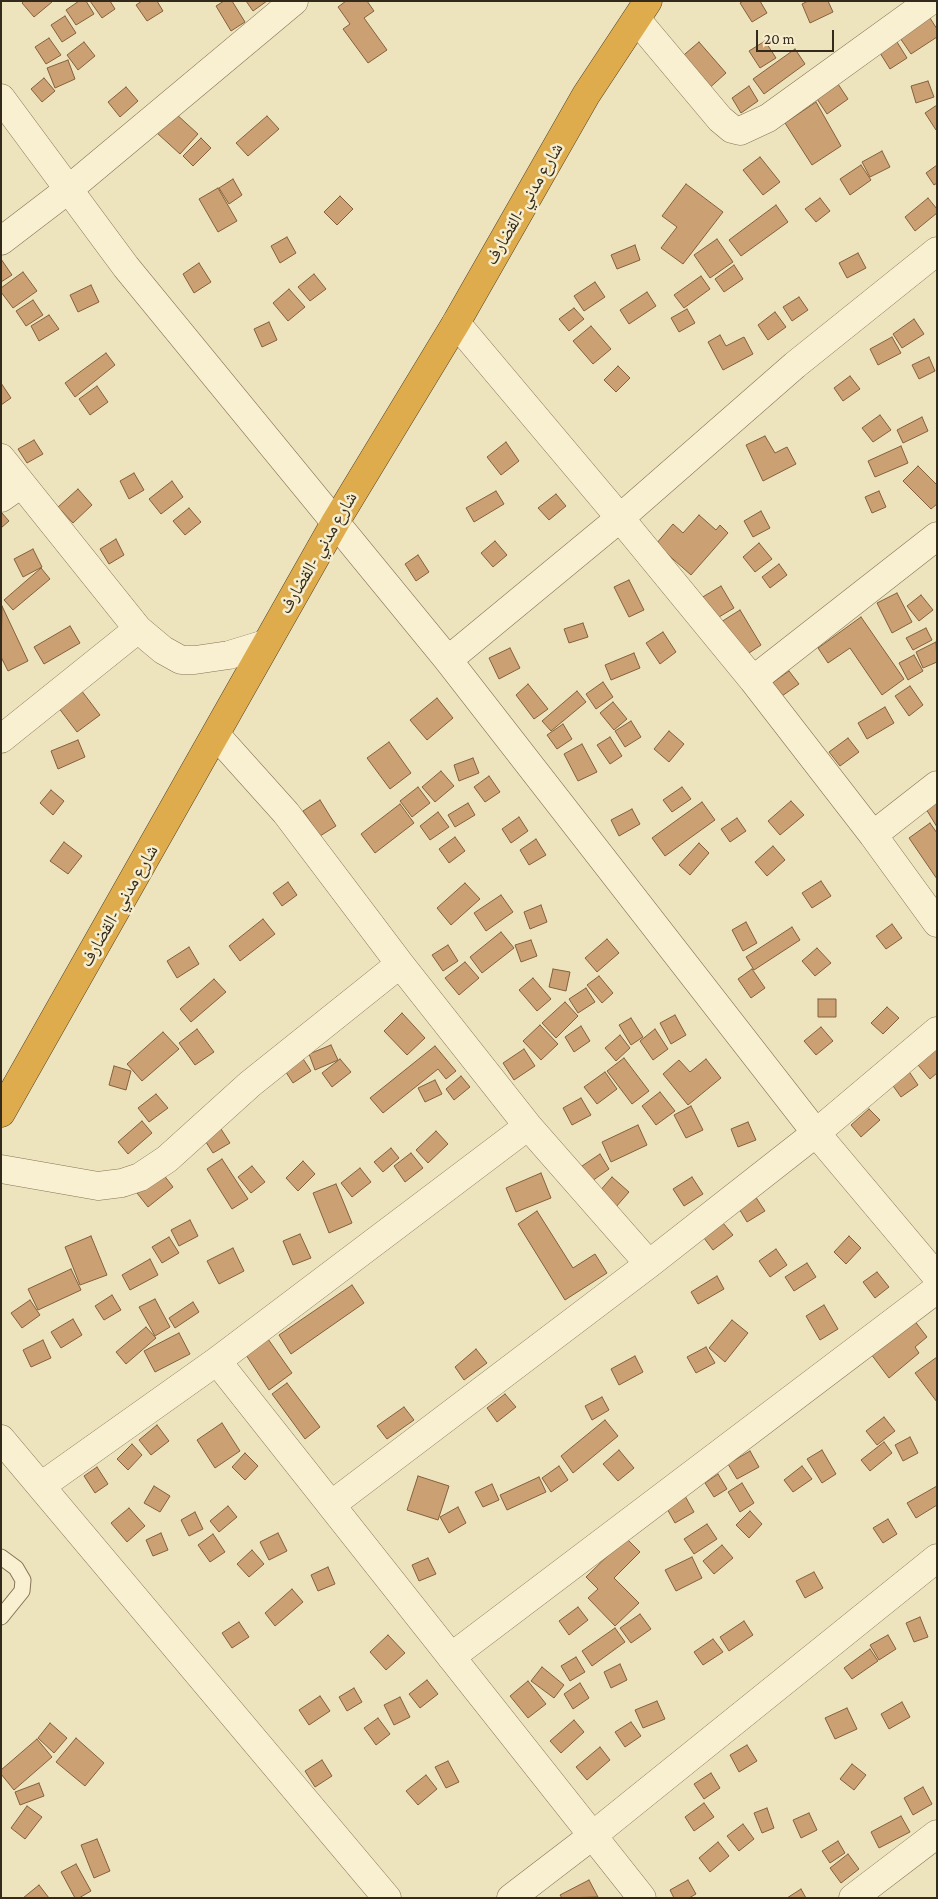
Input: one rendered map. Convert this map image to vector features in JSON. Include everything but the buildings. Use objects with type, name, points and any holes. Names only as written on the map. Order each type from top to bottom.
[{"type":"highway","name":"شارع مدني -القضارف","points":[[1,1113],[336,521],[456,323],[586,95],[642,11]]},
{"type":"street","points":[[1,241],[69,189],[294,1]]},
{"type":"street","points":[[642,11],[720,119],[732,129],[740,131],[768,118],[930,1]]},
{"type":"street","points":[[1,98],[126,267],[448,660],[816,1133],[937,1277]]},
{"type":"street","points":[[448,660],[620,518],[795,365],[937,251]]},
{"type":"street","points":[[456,323],[753,680],[873,835],[937,922]]},
{"type":"street","points":[[1,458],[11,491],[138,629],[163,650],[181,660],[228,655],[265,644]]},
{"type":"street","points":[[753,680],[937,536]]},
{"type":"street","points":[[1,739],[138,629]]},
{"type":"street","points":[[216,735],[286,813],[400,964],[528,1126],[649,1264]]},
{"type":"street","points":[[873,835],[937,785]]},
{"type":"street","points":[[1,1169],[98,1186],[122,1183],[140,1177],[167,1159],[250,1084],[400,964]]},
{"type":"street","points":[[331,1505],[649,1264],[816,1133],[937,1031]]},
{"type":"street","points":[[41,1486],[217,1362],[528,1126]]},
{"type":"street","points":[[451,1657],[937,1288]]},
{"type":"street","points":[[217,1362],[642,1898]]},
{"type":"street","points":[[1,1439],[388,1898]]},
{"type":"street","points":[[511,1898],[592,1836],[937,1558]]},
{"type":"street","points":[[853,1898],[937,1834]]},
{"type":"lane","points":[[1,1557],[16,1568],[23,1580],[22,1591],[1,1617]]}]
